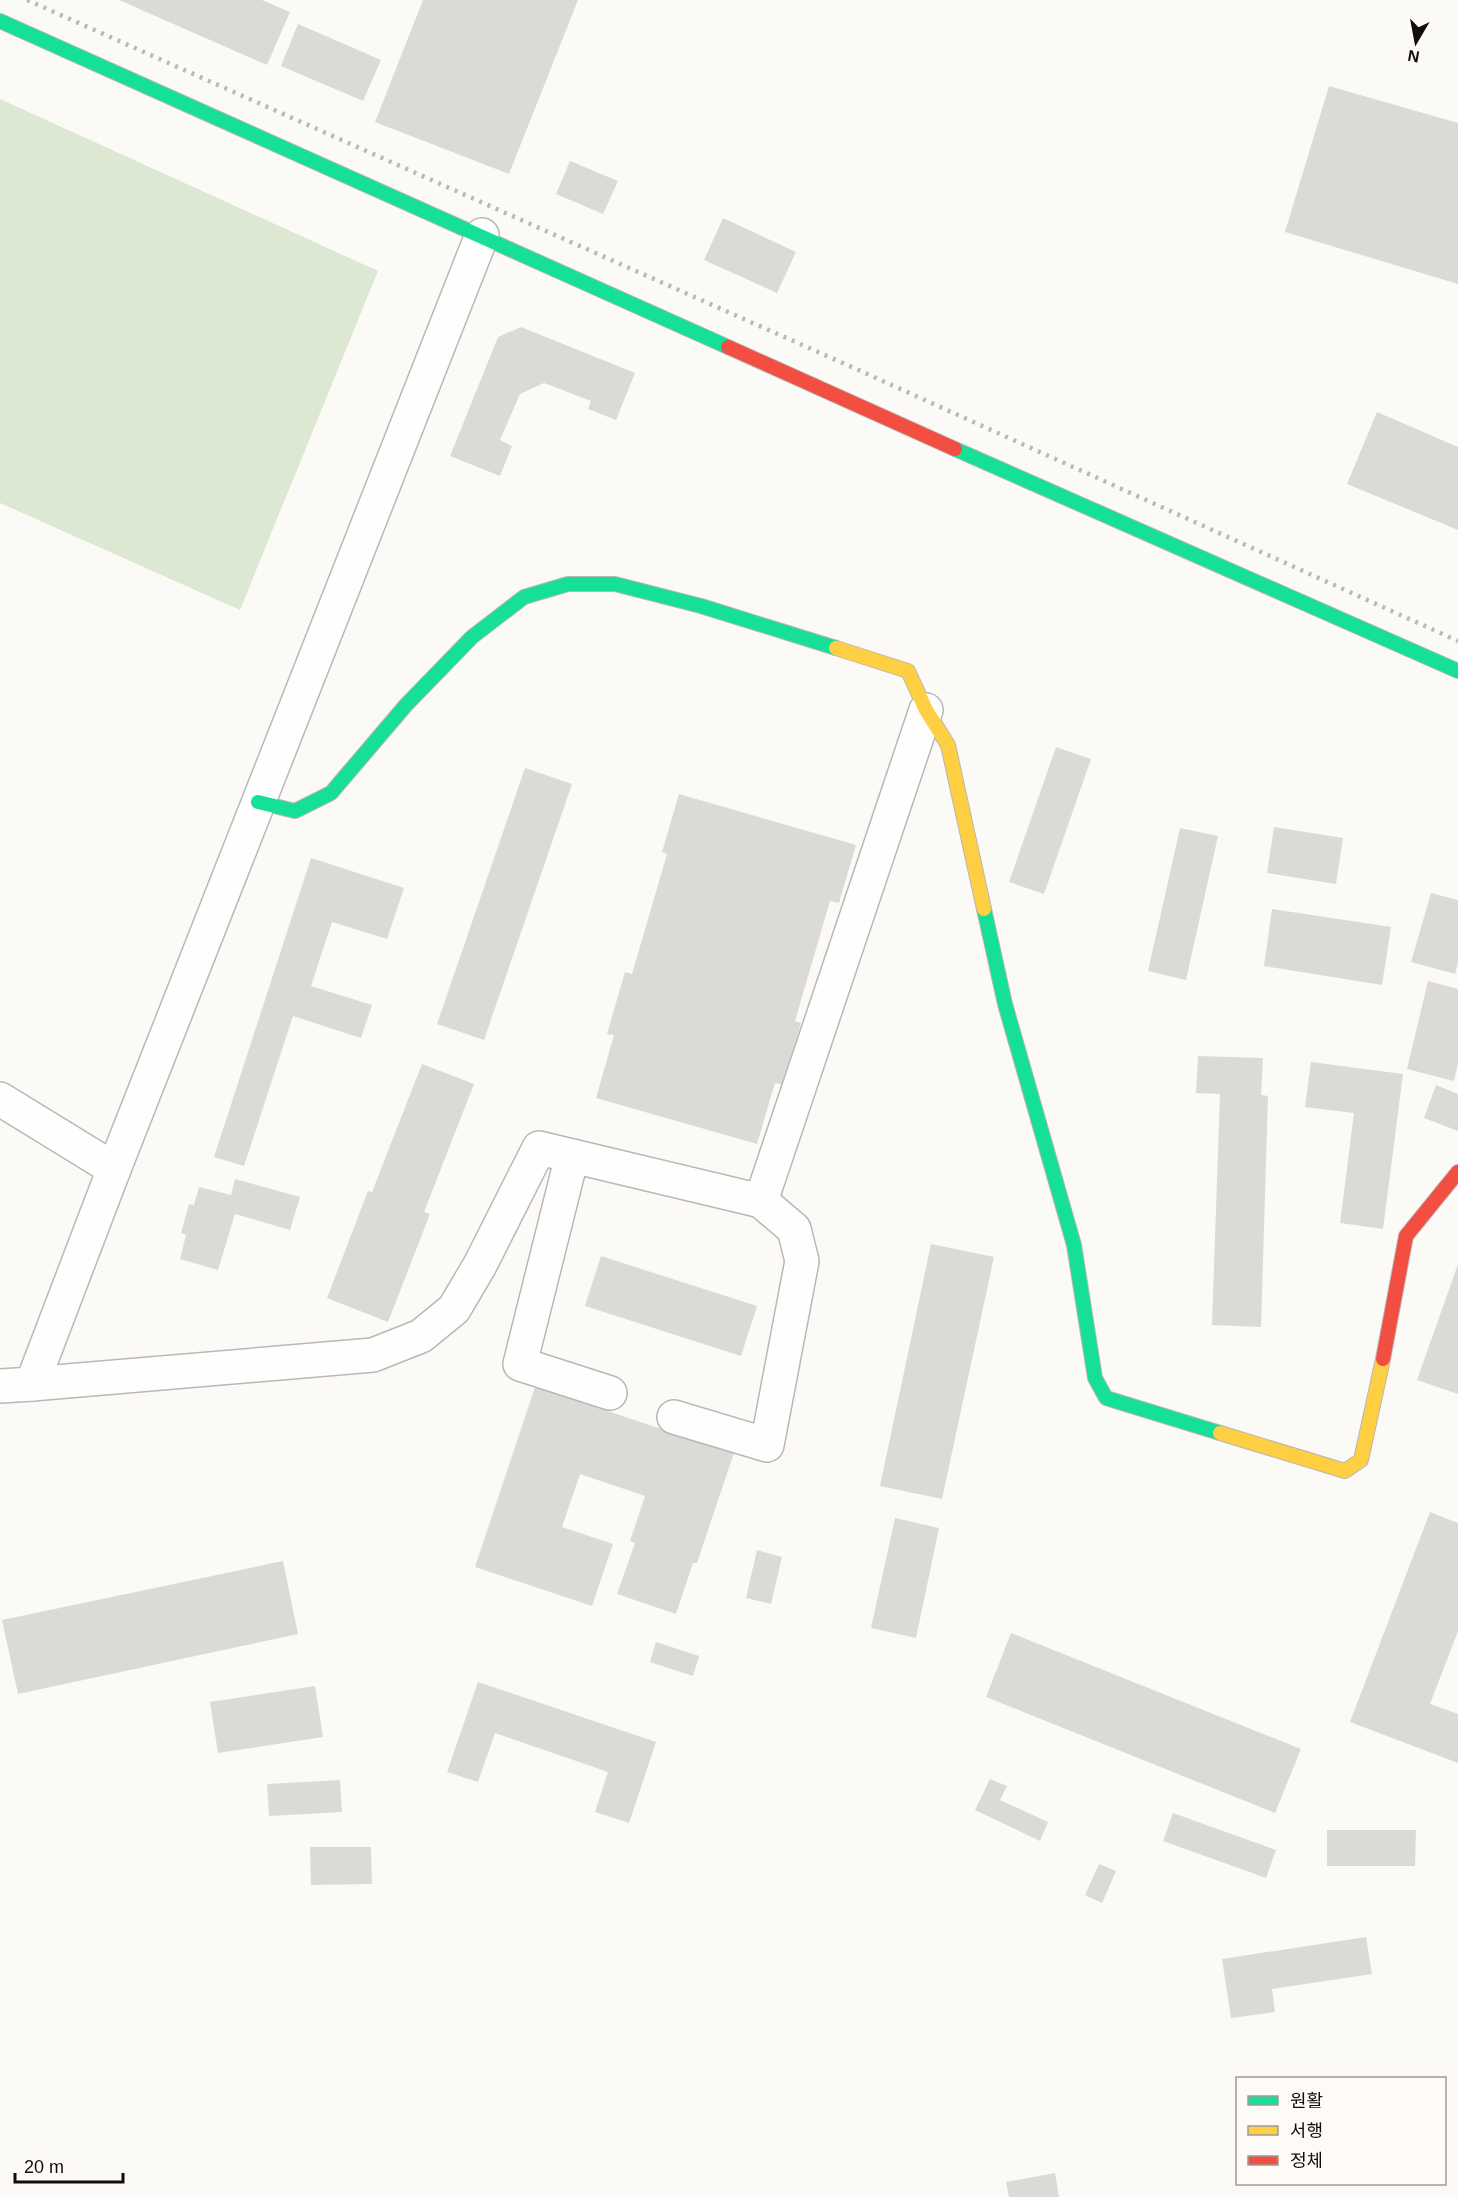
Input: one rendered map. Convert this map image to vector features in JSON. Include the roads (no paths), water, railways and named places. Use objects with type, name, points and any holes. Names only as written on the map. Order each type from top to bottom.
[{"type":"street","points":[[0,21],[482,235],[897,423],[1458,671]]},
{"type":"street","points":[[32,1384],[114,1169],[482,235]]},
{"type":"street","points":[[258,802],[295,811],[331,793],[406,705],[472,638],[524,597],[568,584],[615,584],[700,606],[908,671],[926,710],[948,745],[1005,1004],[1074,1245],[1095,1378],[1106,1398],[1345,1471],[1360,1460],[1371,1420],[1406,1236],[1458,1172]]},
{"type":"street","points":[[761,1201],[926,710]]},
{"type":"street","points":[[0,1099],[114,1169]]},
{"type":"street","points":[[0,1386],[373,1355],[421,1336],[454,1309],[480,1265],[539,1148],[761,1201],[794,1229],[802,1261],[767,1445],[674,1417]]},
{"type":"street","points":[[572,1155],[520,1364],[610,1393]]},
{"type":"railway","points":[[27,0],[854,368],[1458,641]]}]
